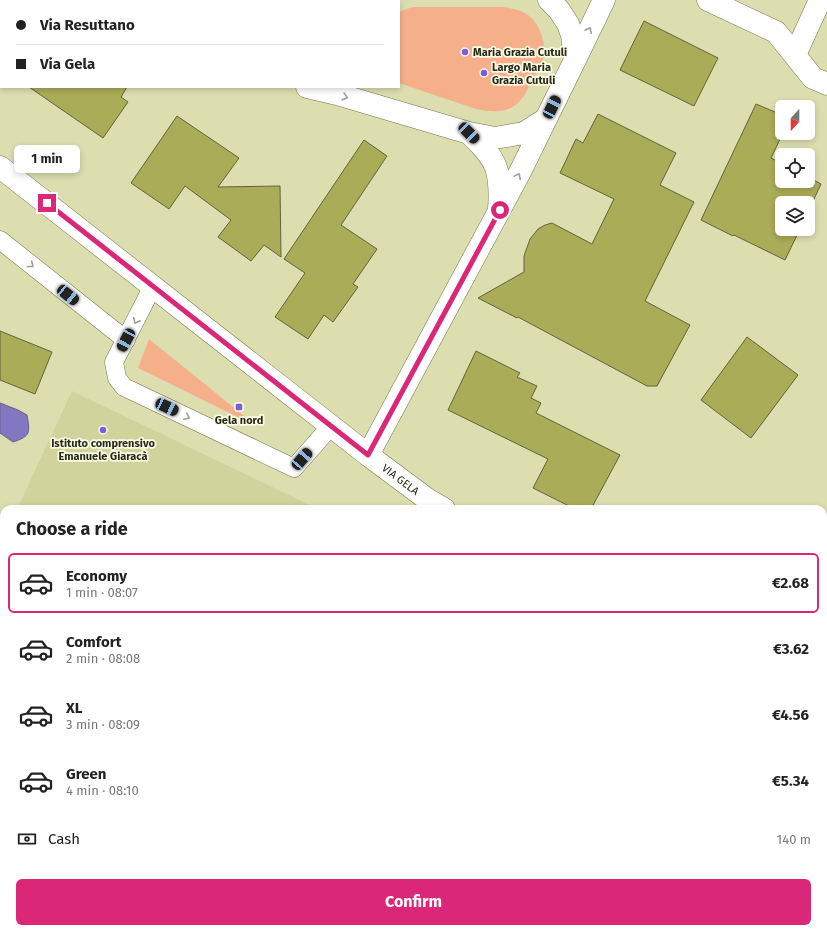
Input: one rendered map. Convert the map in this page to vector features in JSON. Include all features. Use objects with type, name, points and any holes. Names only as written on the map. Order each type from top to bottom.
[{"type":"street","points":[[549,0],[559,10],[568,24],[572,35],[575,60]]},
{"type":"street","points":[[368,455],[500,210],[604,0]]},
{"type":"street","points":[[708,0],[776,32],[813,78],[827,84]]},
{"type":"street","points":[[795,55],[820,0]]},
{"type":"street","points":[[312,88],[469,133],[496,138],[524,133],[546,119]]},
{"type":"street","points":[[364,88],[388,110]]},
{"type":"street","points":[[469,133],[481,145],[494,163],[497,170],[500,184],[500,210]]},
{"type":"street","name":"VIA GELA","points":[[0,167],[368,455],[437,505]]},
{"type":"lane","points":[[0,240],[126,340]]},
{"type":"lane","points":[[153,286],[114,362],[117,378],[124,387],[294,468],[331,426]]},
{"type":"shaded area","points":[[413,7],[503,7],[517,10],[532,18],[536,23],[542,36],[545,54],[523,97],[514,106],[505,110],[496,111],[476,109],[400,83],[401,11]]},
{"type":"shaded area","points":[[149,339],[258,427],[138,368]]},
{"type":"shaded area","name":"Istituto comprensivo Emanuele Giaracà","points":[[72,391],[310,505],[19,505]]},
{"type":"shaded area","points":[[0,403],[27,415],[29,430],[26,436],[13,442],[0,433]]},
{"type":"building","points":[[644,21],[718,58],[694,106],[620,70]]},
{"type":"building","points":[[30,88],[126,88],[121,97],[128,102],[103,138]]},
{"type":"building","points":[[756,104],[775,112],[775,140],[780,140],[771,158],[775,160],[775,188],[815,188],[815,181],[821,184],[815,197],[775,196],[775,236],[797,236],[785,260],[701,220]]},
{"type":"building","points":[[598,114],[676,153],[660,185],[694,202],[645,301],[690,325],[657,386],[647,386],[518,317],[517,318],[478,298],[524,272],[524,256],[530,239],[538,229],[545,225],[552,223],[592,244],[614,199],[560,173],[576,139],[583,143]]},
{"type":"building","points":[[177,116],[239,158],[218,187],[280,186],[281,257],[264,245],[251,261],[218,237],[231,220],[185,186],[169,209],[131,183]]},
{"type":"building","points":[[364,140],[387,156],[341,225],[377,249],[353,284],[358,287],[333,322],[324,315],[308,339],[275,317],[305,273],[284,259]]},
{"type":"building","points":[[0,331],[52,352],[35,394],[0,380]]},
{"type":"building","points":[[747,337],[798,375],[751,438],[701,400]]},
{"type":"building","points":[[476,351],[520,373],[517,377],[537,386],[531,398],[541,403],[536,413],[620,455],[593,505],[567,505],[533,488],[548,459],[448,410]]},
{"type":"place","name":"Maria Grazia Cutuli","points":[[465,52]]},
{"type":"place","name":"Largo Maria Grazia Cutuli","points":[[484,73]]},
{"type":"place","name":"Gela nord","points":[[239,407]]},
{"type":"place","name":"Istituto comprensivo Emanuele Giaracà","points":[[103,430]]},
{"type":"route","points":[[47,203],[368,455],[500,210]]}]
